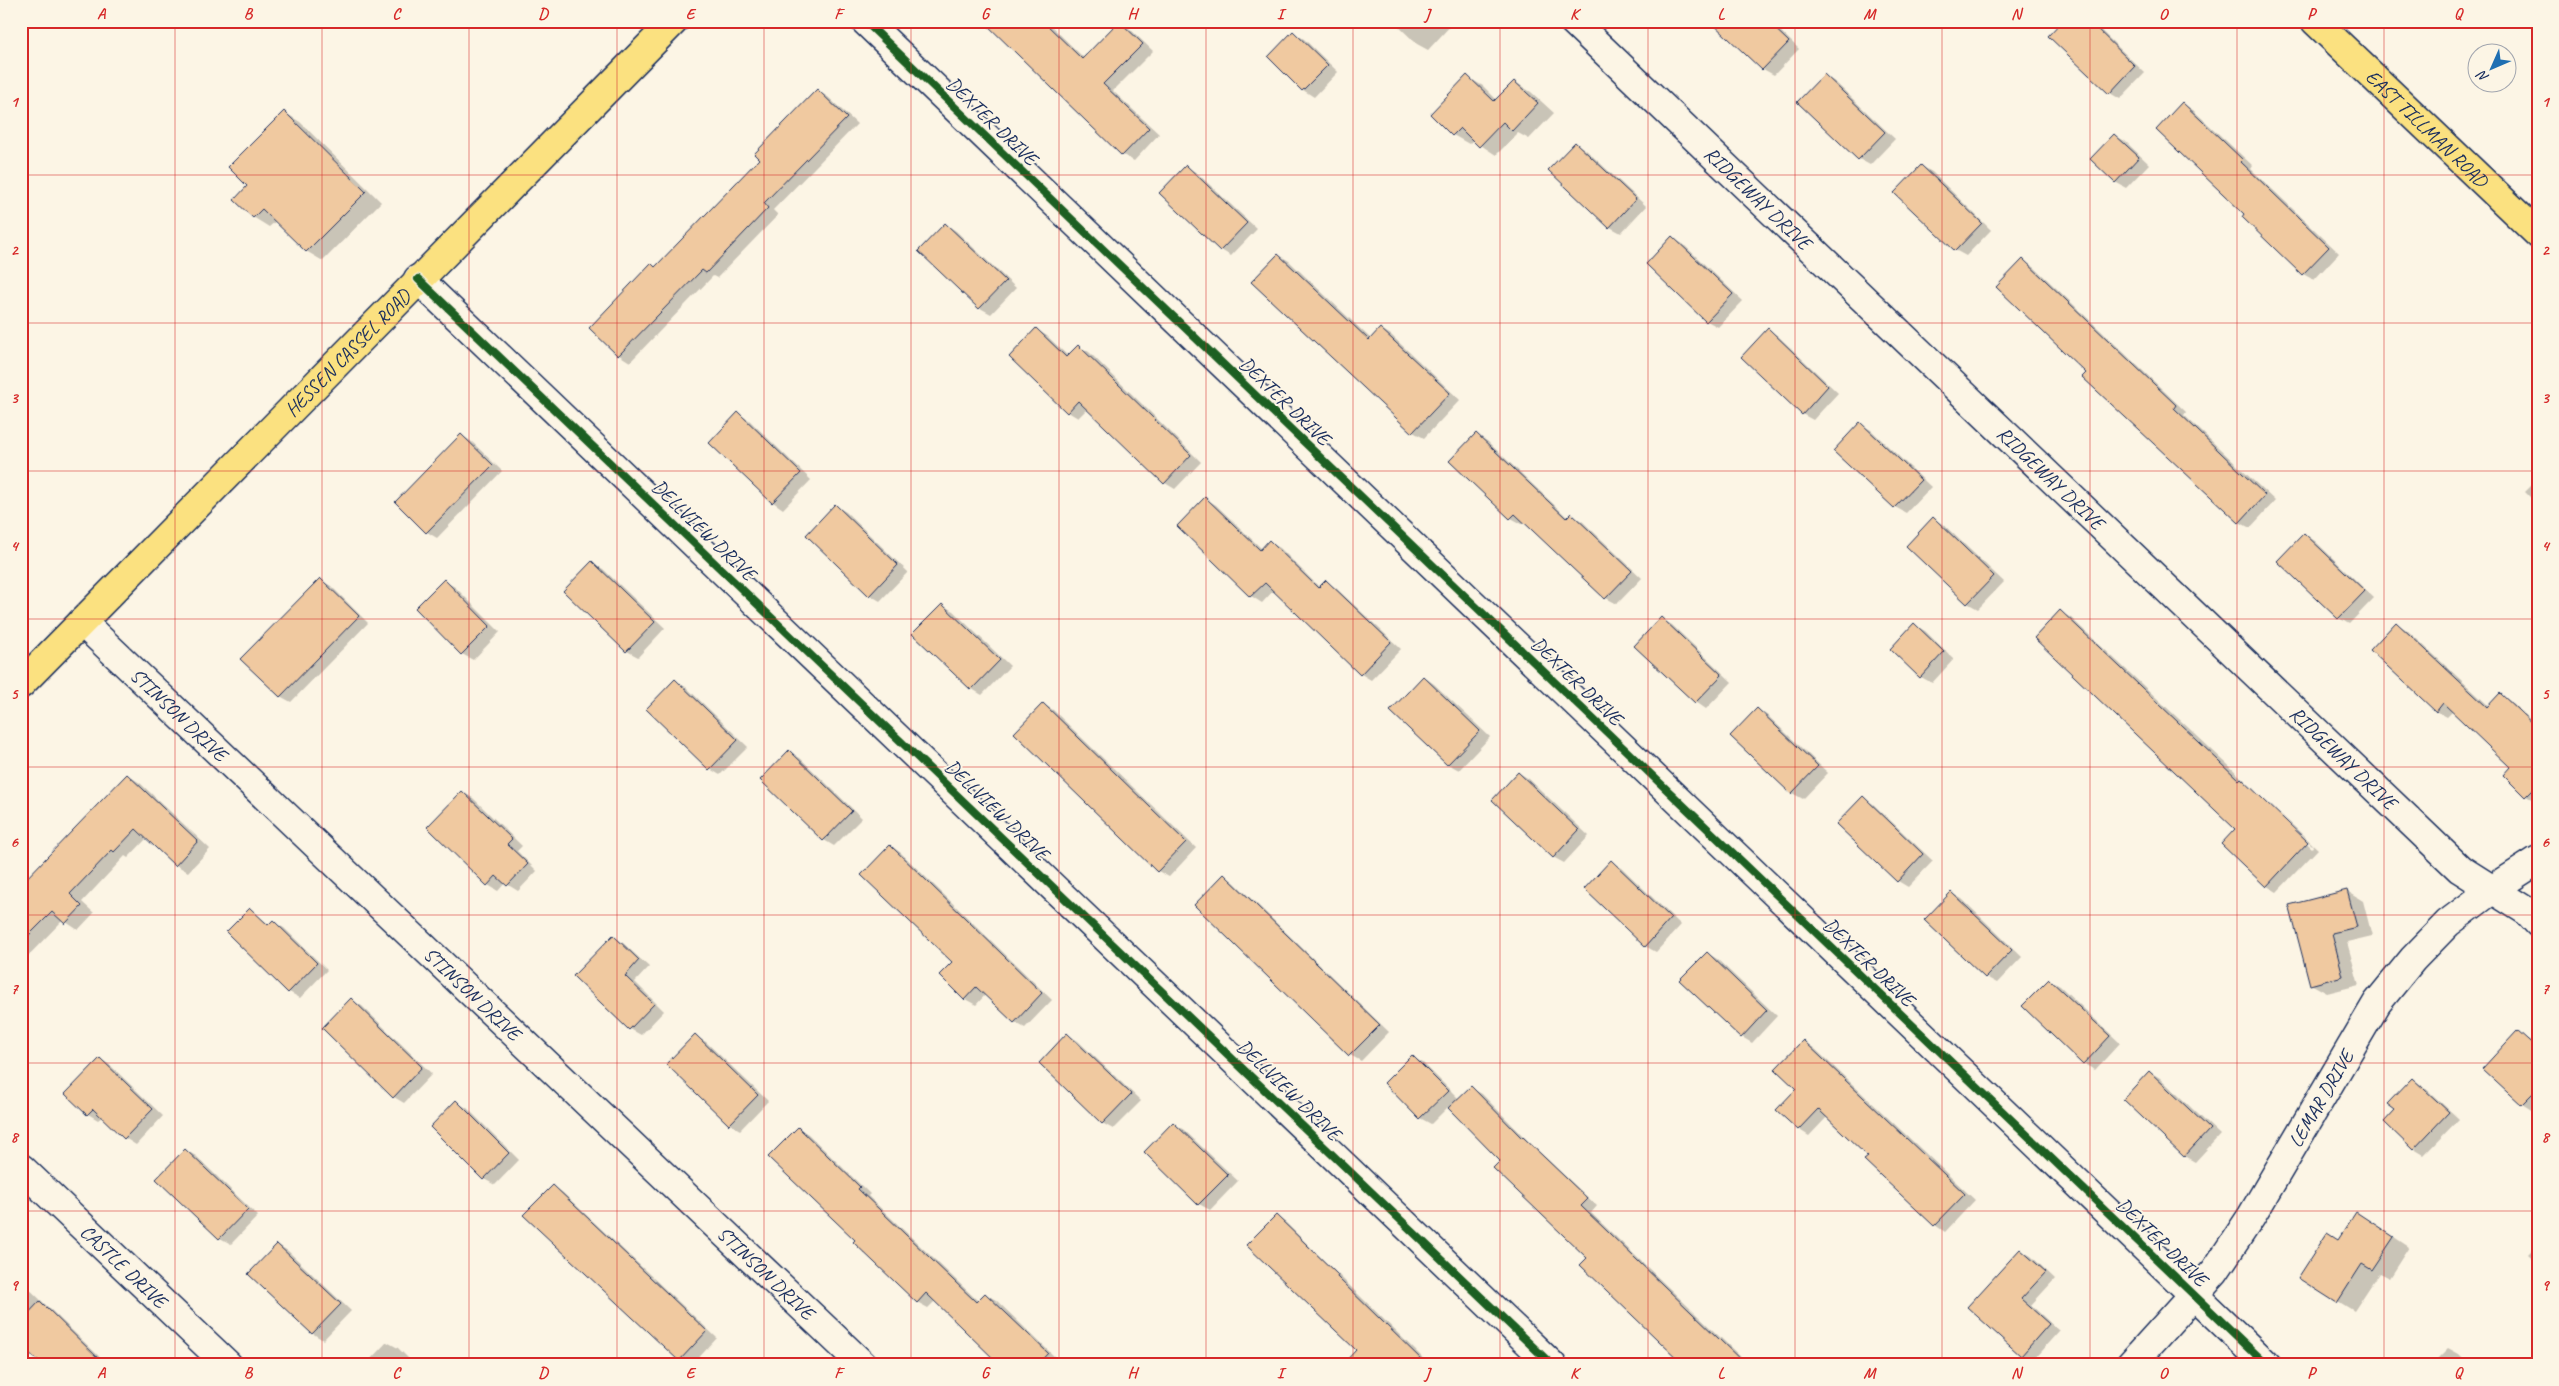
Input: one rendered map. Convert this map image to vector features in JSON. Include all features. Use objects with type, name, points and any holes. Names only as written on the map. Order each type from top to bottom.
[{"type":"main road","name":"HESSEN CASSEL ROAD","points":[[21,684],[674,21]]},
{"type":"main road","name":"EAST TILLMAN ROAD","points":[[2315,21],[2538,234]]},
{"type":"street","name":"DEXTER DRIVE","points":[[865,21],[2267,1365]]},
{"type":"street","name":"RIDGEWAY DRIVE","points":[[1573,21],[2460,869],[2528,912],[2538,923]]},
{"type":"street","name":"DELLVIEW DRIVE","points":[[418,279],[1552,1365]]},
{"type":"street","name":"STINSON DRIVE","points":[[82,622],[863,1365]]},
{"type":"street","name":"LEMAR DRIVE","points":[[2130,1365],[2215,1271],[2250,1217],[2377,1003],[2413,958],[2448,923],[2538,860]]},
{"type":"street","name":"CASTLE DRIVE","points":[[21,1168],[228,1365]]},
{"type":"building","points":[[983,21],[1043,21],[1082,59],[1119,21],[1143,44],[1103,84],[1149,128],[1122,156]]},
{"type":"building","points":[[1710,21],[1767,21],[1789,42],[1762,70]]},
{"type":"building","points":[[2062,21],[2089,21],[2135,66],[2109,94],[2048,36]]},
{"type":"building","points":[[1293,31],[1328,65],[1302,91],[1268,57]]},
{"type":"building","points":[[1824,74],[1885,132],[1858,160],[1797,102]]},
{"type":"building","points":[[1467,75],[1494,101],[1514,81],[1538,103],[1512,131],[1503,122],[1479,147],[1460,128],[1452,136],[1430,114]]},
{"type":"building","points":[[817,89],[847,118],[764,203],[768,208],[706,273],[702,270],[618,356],[589,328],[651,263],[655,267],[759,159],[754,154]]},
{"type":"building","points":[[2182,102],[2243,160],[2241,162],[2329,247],[2302,275],[2242,217],[2244,214],[2156,130]]},
{"type":"building","points":[[284,111],[366,192],[306,252],[262,209],[253,218],[234,200],[247,186],[228,167]]},
{"type":"building","points":[[2114,134],[2139,157],[2115,183],[2090,159]]},
{"type":"building","points":[[1575,142],[1636,199],[1609,228],[1548,170]]},
{"type":"building","points":[[1186,165],[1247,223],[1220,251],[1159,193]]},
{"type":"building","points":[[1921,165],[1982,223],[1955,251],[1894,193]]},
{"type":"building","points":[[945,223],[1006,281],[979,309],[918,251]]},
{"type":"building","points":[[1672,236],[1733,294],[1706,322],[1646,264]]},
{"type":"building","points":[[1278,254],[1369,340],[1380,328],[1450,393],[1412,433],[1251,282]]},
{"type":"building","points":[[2023,259],[2176,405],[2174,408],[2265,495],[2239,523],[2082,377],[2086,373],[1996,287]]},
{"type":"building","points":[[1036,328],[1066,357],[1078,345],[1191,455],[1164,484],[1078,401],[1067,413],[1009,357]]},
{"type":"building","points":[[1768,328],[1828,386],[1802,415],[1741,357]]},
{"type":"building","points":[[738,412],[801,473],[772,503],[709,443]]},
{"type":"building","points":[[1860,422],[1921,480],[1894,508],[1833,451]]},
{"type":"building","points":[[1476,433],[1566,518],[1571,513],[1632,571],[1605,599],[1515,514],[1510,519],[1449,461]]},
{"type":"building","points":[[461,434],[493,465],[426,533],[395,502]]},
{"type":"building","points":[[1205,497],[1260,550],[1269,540],[1318,588],[1326,580],[1391,642],[1360,675],[1265,583],[1250,597],[1177,526]]},
{"type":"building","points":[[835,504],[898,565],[869,596],[806,535]]},
{"type":"building","points":[[1933,517],[1994,576],[1967,604],[1906,546]]},
{"type":"building","points":[[2304,533],[2365,591],[2338,619],[2277,561]]},
{"type":"building","points":[[592,561],[655,622],[626,652],[563,591]]},
{"type":"building","points":[[320,578],[359,616],[280,697],[240,659]]},
{"type":"building","points":[[444,579],[490,626],[461,655],[415,608]]},
{"type":"building","points":[[942,604],[1000,660],[971,690],[912,634]]},
{"type":"building","points":[[2060,610],[2239,780],[2241,778],[2308,842],[2266,887],[2221,844],[2235,829],[2034,638]]},
{"type":"building","points":[[1661,617],[1722,675],[1695,703],[1634,646]]},
{"type":"building","points":[[2396,622],[2487,707],[2500,693],[2538,729],[2538,784],[2525,797],[2503,775],[2510,767],[2443,703],[2436,712],[2370,650]]},
{"type":"building","points":[[1914,623],[1944,652],[1920,678],[1890,649]]},
{"type":"building","points":[[1423,676],[1480,731],[1447,765],[1390,711]]},
{"type":"building","points":[[675,679],[738,740],[709,770],[646,709]]},
{"type":"building","points":[[1043,703],[1186,842],[1157,872],[1014,733]]},
{"type":"building","points":[[1757,708],[1818,766],[1791,794],[1730,736]]},
{"type":"building","points":[[789,750],[852,811],[823,841],[760,780]]},
{"type":"building","points":[[1518,772],[1579,830],[1553,858],[1492,800]]},
{"type":"building","points":[[127,774],[198,841],[175,866],[136,829],[114,852],[112,850],[70,894],[82,906],[65,924],[52,912],[21,943],[21,884]]},
{"type":"building","points":[[462,791],[512,839],[507,844],[528,864],[507,886],[496,876],[487,886],[427,827]]},
{"type":"building","points":[[1863,796],[1923,854],[1897,882],[1836,824]]},
{"type":"building","points":[[890,845],[1042,993],[1014,1023],[976,987],[964,1000],[939,975],[952,962],[861,875]]},
{"type":"building","points":[[1611,860],[1671,918],[1645,947],[1584,889]]},
{"type":"building","points":[[1224,874],[1380,1025],[1349,1056],[1194,905]]},
{"type":"building","points":[[2347,890],[2357,927],[2332,933],[2343,976],[2310,985],[2289,905]]},
{"type":"building","points":[[1951,892],[2012,950],[1985,978],[1924,920]]},
{"type":"building","points":[[250,908],[268,925],[273,920],[317,963],[288,993],[226,932]]},
{"type":"building","points":[[613,935],[639,960],[625,976],[654,1004],[629,1030],[573,976]]},
{"type":"building","points":[[1707,952],[1767,1010],[1741,1038],[1679,980]]},
{"type":"building","points":[[2049,979],[2110,1036],[2083,1065],[2022,1006]]},
{"type":"building","points":[[351,998],[422,1067],[393,1098],[322,1028]]},
{"type":"building","points":[[2517,1031],[2538,1050],[2538,1088],[2521,1105],[2482,1069]]},
{"type":"building","points":[[1067,1033],[1131,1094],[1102,1124],[1039,1063]]},
{"type":"building","points":[[695,1034],[758,1095],[729,1125],[666,1064]]},
{"type":"building","points":[[1803,1040],[1965,1194],[1934,1226],[1864,1160],[1868,1157],[1818,1109],[1798,1130],[1776,1110],[1796,1089],[1775,1069]]},
{"type":"building","points":[[1412,1055],[1448,1091],[1419,1119],[1384,1083]]},
{"type":"building","points":[[100,1058],[153,1109],[124,1139],[93,1109],[87,1115],[65,1094]]},
{"type":"building","points":[[2149,1071],[2210,1129],[2184,1157],[2123,1099]]},
{"type":"building","points":[[2412,1078],[2449,1112],[2413,1150],[2384,1122],[2395,1110],[2387,1104]]},
{"type":"building","points":[[1471,1086],[1522,1138],[1588,1199],[1581,1206],[1746,1365],[1684,1365],[1580,1265],[1587,1258],[1493,1168],[1500,1161],[1448,1108]]},
{"type":"building","points":[[456,1100],[509,1153],[483,1180],[430,1127]]},
{"type":"building","points":[[1173,1122],[1228,1175],[1198,1205],[1144,1152]]},
{"type":"building","points":[[798,1127],[860,1187],[858,1189],[976,1302],[985,1293],[1048,1353],[1037,1365],[1000,1365],[926,1293],[917,1303],[853,1242],[855,1240],[768,1157]]},
{"type":"building","points":[[185,1149],[248,1209],[219,1239],[156,1179]]},
{"type":"building","points":[[553,1185],[707,1331],[679,1361],[523,1215]]},
{"type":"building","points":[[2356,1212],[2394,1237],[2372,1270],[2362,1264],[2337,1303],[2298,1278],[2327,1233],[2338,1240]]},
{"type":"building","points":[[1276,1215],[1427,1365],[1342,1365],[1356,1350],[1246,1245]]},
{"type":"building","points":[[277,1244],[341,1304],[312,1334],[248,1274]]},
{"type":"building","points":[[2020,1249],[2046,1272],[2021,1299],[2049,1324],[2021,1356],[1967,1307]]},
{"type":"building","points":[[40,1301],[105,1365],[42,1365],[21,1345],[21,1321]]},
{"type":"cycle path","points":[[865,21],[2267,1365]]},
{"type":"cycle path","points":[[418,279],[1552,1365]]}]
